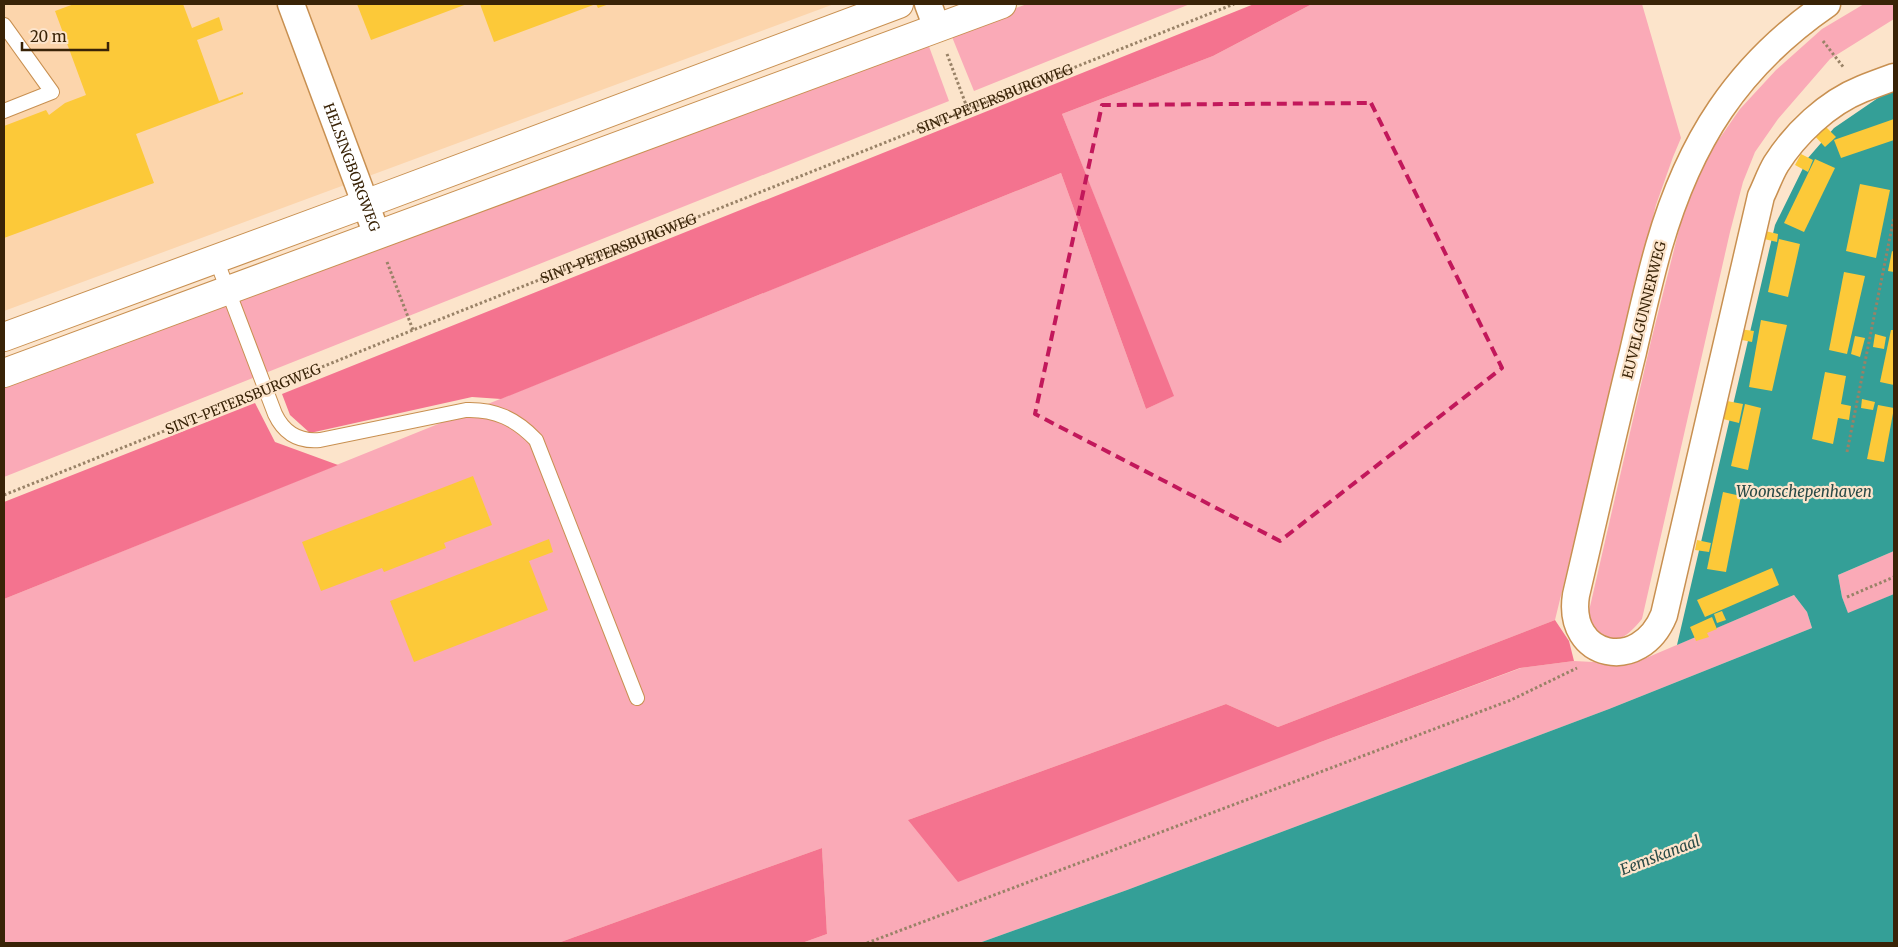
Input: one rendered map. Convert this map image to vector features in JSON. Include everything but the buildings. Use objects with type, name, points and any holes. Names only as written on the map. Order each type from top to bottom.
[{"type":"street","name":"HELSINGBORGWEG","points":[[291,4],[377,235]]},
{"type":"street","points":[[4,337],[900,4]]},
{"type":"street","points":[[4,374],[377,235],[932,16],[1002,4]]},
{"type":"street","name":"EUVELGUNNERWEG","points":[[1609,653],[1597,647],[1586,638],[1577,622],[1574,606],[1620,402],[1665,228],[1695,153],[1710,124],[1728,97],[1752,68],[1778,42],[1827,4]]},
{"type":"street","points":[[1609,653],[1621,652],[1644,643],[1653,636],[1664,615],[1761,196],[1775,166],[1800,134],[1824,112],[1860,90],[1894,77]]},
{"type":"lane","points":[[4,24],[52,92],[4,111]]},
{"type":"lane","points":[[216,259],[279,423],[293,436],[302,440],[320,440],[466,410],[480,410],[506,416],[527,430],[536,440],[637,698]]},
{"type":"path","name":"SINT-PETERSBURGWEG","points":[[4,496],[413,330],[1234,4]]},
{"type":"path","points":[[932,16],[968,110]]},
{"type":"path","points":[[1820,36],[1839,61]]},
{"type":"path","points":[[1847,452],[1894,217]]},
{"type":"path","name":"HELSINGBORGWEG","points":[[377,235],[413,330]]},
{"type":"path","points":[[1847,597],[1894,577]]},
{"type":"path","points":[[867,943],[1511,700],[1609,653]]},
{"type":"highlighted area","points":[[1371,103],[1502,368],[1280,541],[1035,414],[1102,105]]},
{"type":"shaded area","points":[[4,4],[834,4],[4,311]]},
{"type":"shaded area","points":[[1027,4],[1190,4],[974,91],[950,32]]},
{"type":"shaded area","points":[[1254,4],[1312,4],[1213,56],[1062,114],[1174,396],[1146,409],[1061,173],[501,399],[472,397],[310,433],[290,415],[282,394]]},
{"type":"shaded area","points":[[1312,4],[1642,4],[1681,138],[1656,205],[1555,620],[1278,727],[1226,704],[908,820],[1318,743],[1521,668],[1574,661],[1632,664],[1794,595],[1807,612],[1812,628],[1609,709],[1127,890],[979,943],[802,943],[827,934],[822,848],[558,943],[4,943],[4,599],[1061,173],[1146,409],[1173,396],[1062,114],[1213,56]]},
{"type":"shaded area","points":[[1864,4],[1894,4],[1894,19],[1830,59],[1778,119],[1755,152],[1743,182],[1730,232],[1642,619],[1634,628],[1619,639],[1608,639],[1600,634],[1589,622],[1589,611],[1651,341],[1687,198],[1708,155],[1740,109],[1776,70],[1822,29]]},
{"type":"shaded area","points":[[927,41],[949,101],[4,477],[4,385]]},
{"type":"shaded area","points":[[255,403],[275,442],[338,465],[4,599],[4,502]]},
{"type":"shaded area","points":[[1894,551],[1894,594],[1848,614],[1842,597],[1838,575]]},
{"type":"shaded area","points":[[1555,620],[1569,641],[1574,661],[1520,668],[1318,743],[958,882],[908,820],[1226,704],[1278,727]]},
{"type":"shaded area","points":[[822,848],[827,934],[802,943],[558,943]]},
{"type":"water","points":[[1894,87],[1894,551],[1838,575],[1842,597],[1848,613],[1894,594],[1894,943],[979,943],[1127,890],[1609,709],[1812,628],[1807,612],[1794,595],[1677,645],[1775,225],[1808,158],[1834,128]]},
{"type":"water label","name":"Woonschepenhaven","points":[[1804,491]]},
{"type":"water label","name":"Eemskanaal","points":[[1660,855]]}]
